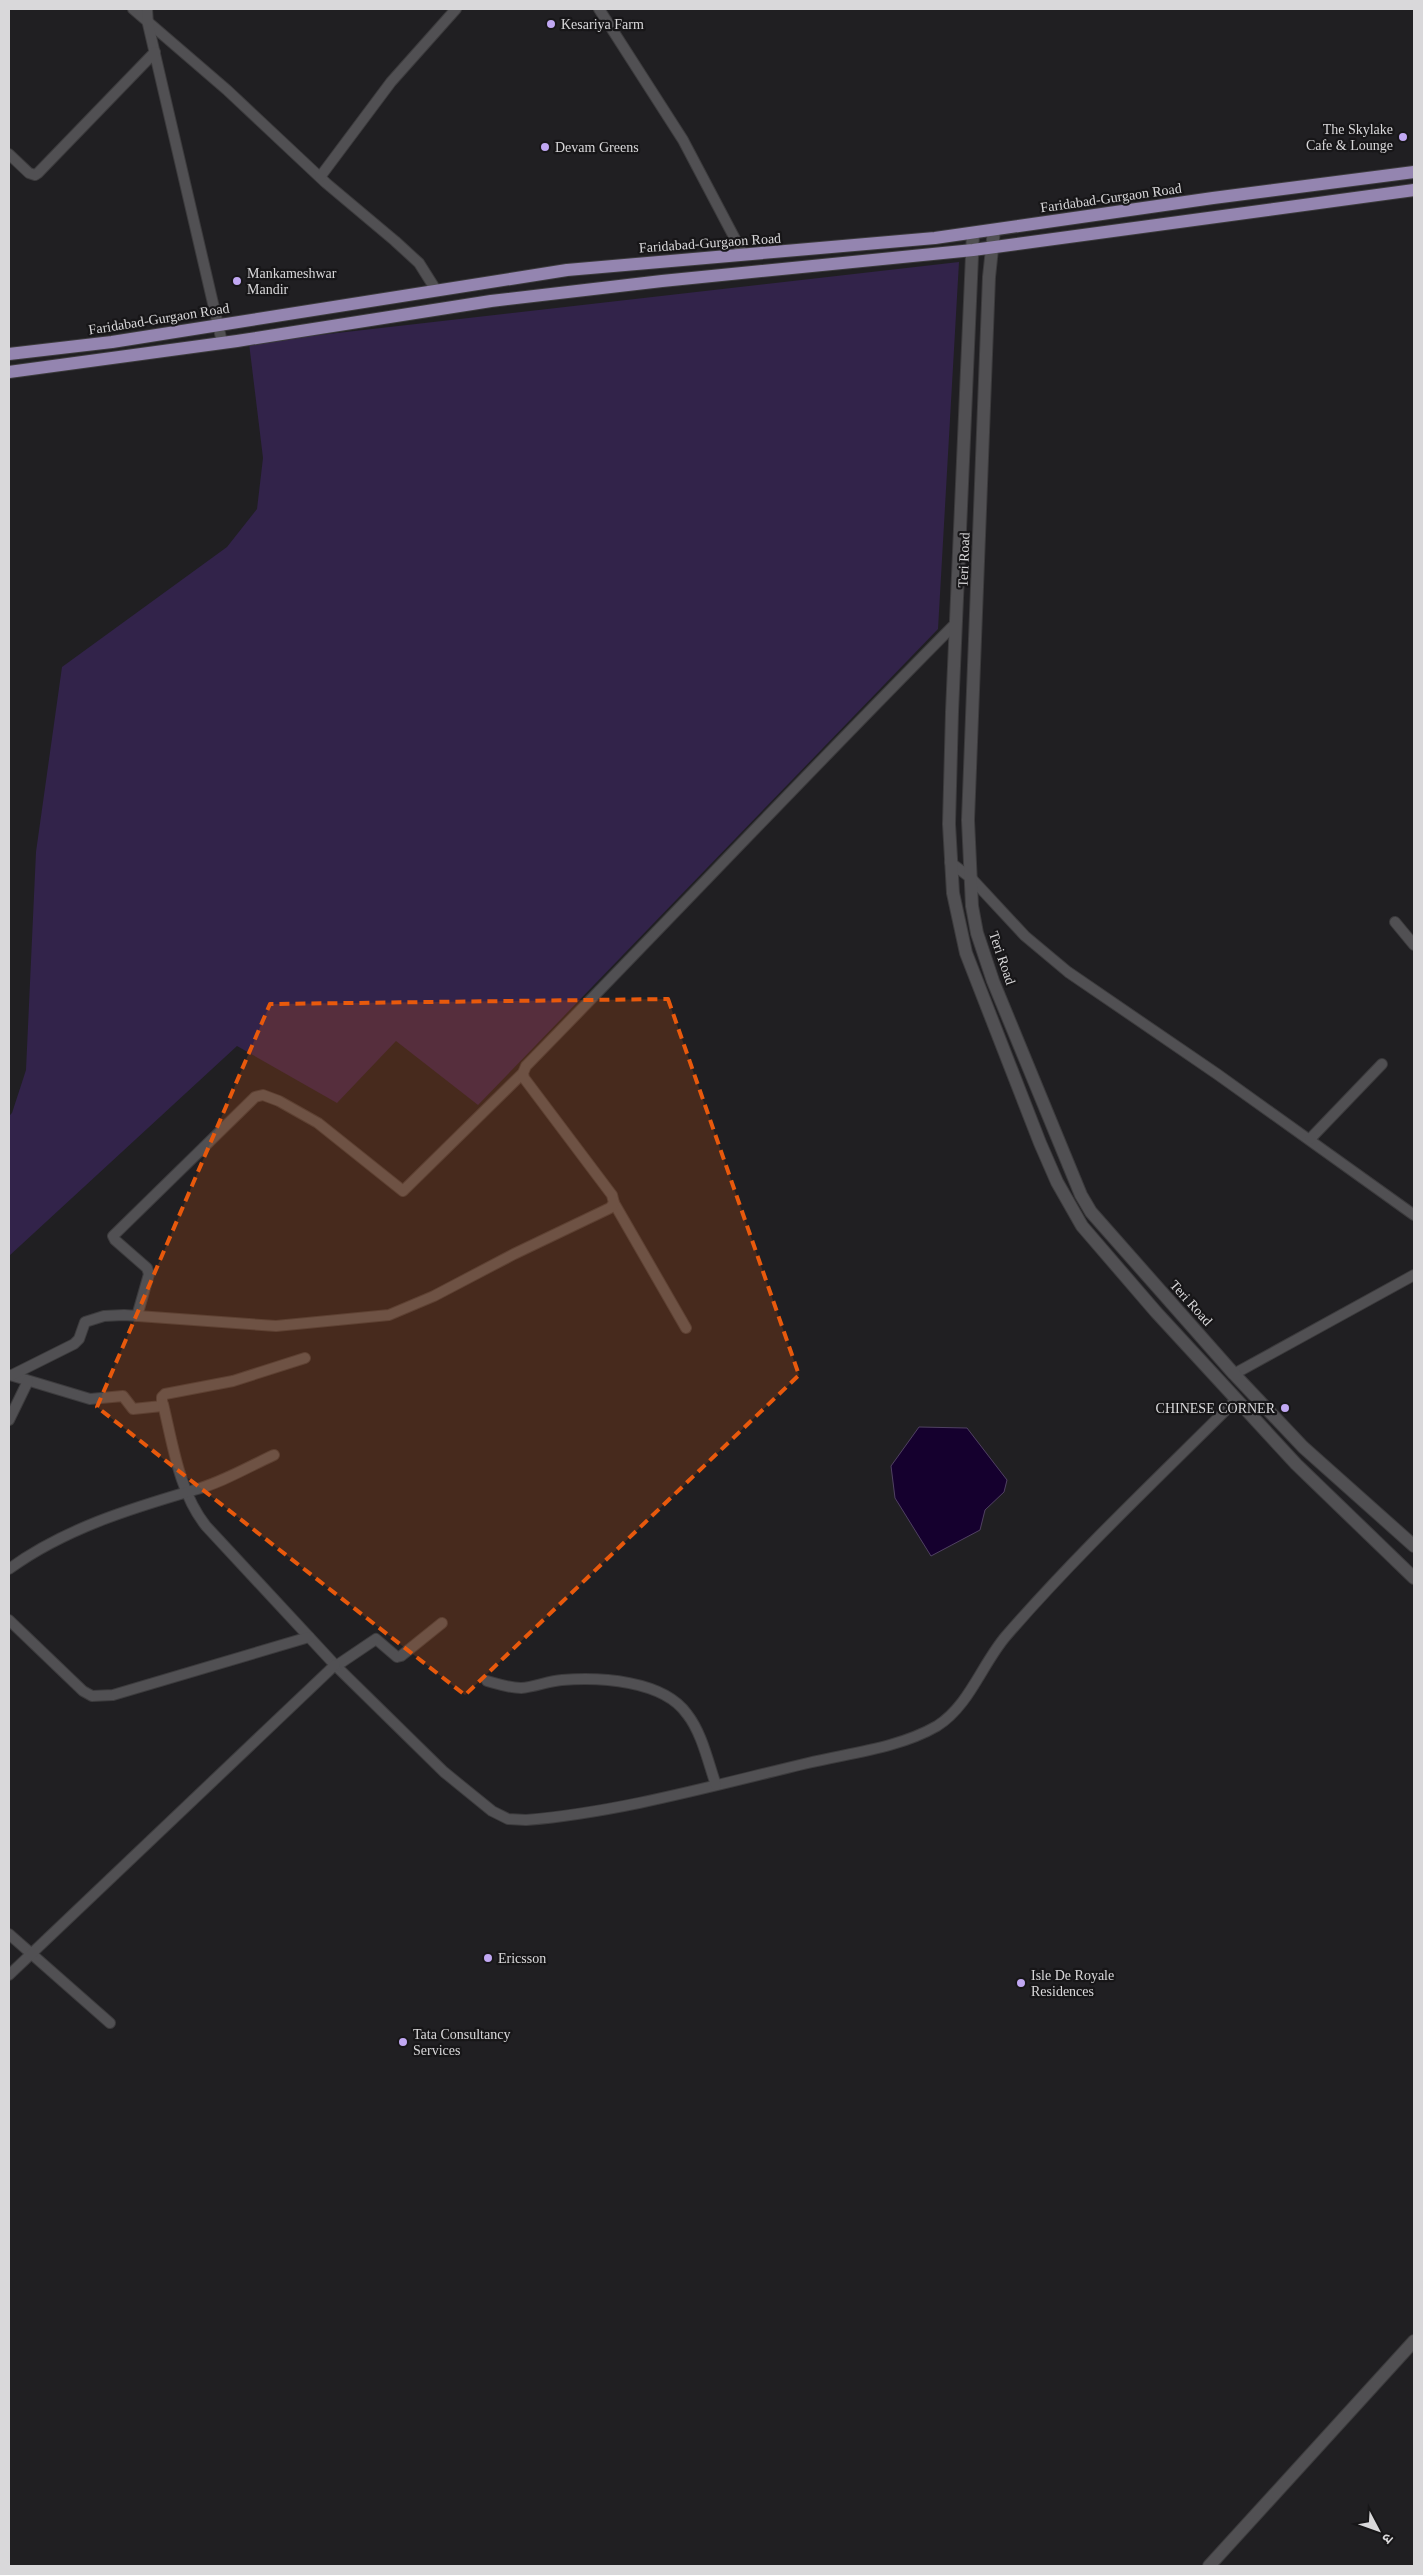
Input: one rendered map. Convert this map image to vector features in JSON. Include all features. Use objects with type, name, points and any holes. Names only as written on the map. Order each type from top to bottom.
[{"type":"main road","name":"Faridabad-Gurgaon Road","points":[[9,354],[112,342],[568,270],[892,243],[1414,172]]},
{"type":"main road","points":[[9,372],[577,290],[992,248],[1414,190]]},
{"type":"street","points":[[133,9],[148,24],[227,90],[320,177],[419,264],[436,290]]},
{"type":"street","points":[[147,9],[148,24],[222,342]]},
{"type":"street","points":[[320,177],[391,82],[456,9]]},
{"type":"street","points":[[599,9],[682,140],[743,254]]},
{"type":"street","points":[[9,154],[30,173],[35,175],[38,173],[155,52]]},
{"type":"street","name":"Teri Road","points":[[994,230],[968,820],[972,906],[985,958],[1081,1195],[1103,1227],[1234,1374],[1303,1447],[1414,1546]]},
{"type":"street","points":[[973,233],[949,824],[950,862],[956,914],[966,953],[988,1014],[1057,1182],[1074,1214],[1091,1238],[1296,1464],[1414,1578]]},
{"type":"street","points":[[137,1316],[149,1274],[146,1268],[113,1236],[255,1096],[264,1095],[280,1101],[318,1123],[403,1191],[523,1073],[526,1066],[680,909],[815,765],[956,622]]},
{"type":"street","points":[[950,862],[972,879],[1025,936],[1068,972],[1310,1139],[1414,1215]]},
{"type":"street","points":[[1395,922],[1414,945]]},
{"type":"street","points":[[1310,1139],[1382,1064]]},
{"type":"street","points":[[523,1073],[524,1078],[612,1195],[614,1203],[686,1328]]},
{"type":"street","points":[[10,1375],[74,1344],[79,1339],[83,1326],[90,1319],[104,1316],[137,1316],[276,1326],[389,1315],[434,1296],[514,1254],[610,1208],[614,1203]]},
{"type":"street","points":[[1234,1374],[1414,1275]]},
{"type":"street","points":[[1201,1360],[1212,1349]]},
{"type":"street","points":[[305,1358],[233,1381],[165,1394],[162,1397],[186,1492],[197,1515],[206,1526],[308,1637],[444,1772],[478,1801],[508,1819],[546,1818],[653,1800],[877,1747],[938,1725],[952,1715],[963,1701],[991,1655],[1005,1637],[1080,1557],[1237,1399]]},
{"type":"street","points":[[10,1375],[90,1399],[123,1396],[133,1409],[163,1404]]},
{"type":"street","points":[[9,1420],[28,1381]]},
{"type":"street","points":[[9,1568],[45,1546],[90,1524],[203,1487],[274,1455]]},
{"type":"street","points":[[9,1620],[83,1691],[92,1696],[125,1692],[308,1637]]},
{"type":"street","points":[[9,1975],[336,1665],[376,1639],[397,1657],[401,1656],[442,1623]]},
{"type":"street","points":[[487,1681],[522,1688],[558,1680],[596,1678],[629,1684],[664,1694],[689,1715],[716,1785]]},
{"type":"street","points":[[9,1934],[110,2023]]},
{"type":"street","points":[[1209,2566],[1414,2341]]},
{"type":"highlighted area","points":[[668,999],[799,1375],[465,1695],[97,1407],[270,1004]]},
{"type":"shaded area","points":[[959,262],[938,629],[478,1105],[396,1041],[337,1103],[237,1046],[9,1256],[9,1116],[12,1113],[26,1070],[36,852],[62,667],[227,547],[257,509],[263,458],[249,343]]},
{"type":"shaded area","points":[[919,1427],[967,1428],[1007,1480],[1004,1492],[985,1510],[980,1530],[931,1556],[895,1498],[891,1466]]},
{"type":"place","name":"Kesariya Farm","points":[[551,24]]},
{"type":"place","name":"The Skylake Cafe & Lounge","points":[[1403,137]]},
{"type":"place","name":"Devam Greens","points":[[545,147]]},
{"type":"place","name":"Mankameshwar Mandir","points":[[237,281]]},
{"type":"place","name":"CHINESE CORNER","points":[[1285,1408]]},
{"type":"place","name":"Ericsson","points":[[488,1958]]},
{"type":"place","name":"Isle De Royale Residences","points":[[1021,1983]]},
{"type":"place","name":"Tata Consultancy Services","points":[[403,2042]]}]
